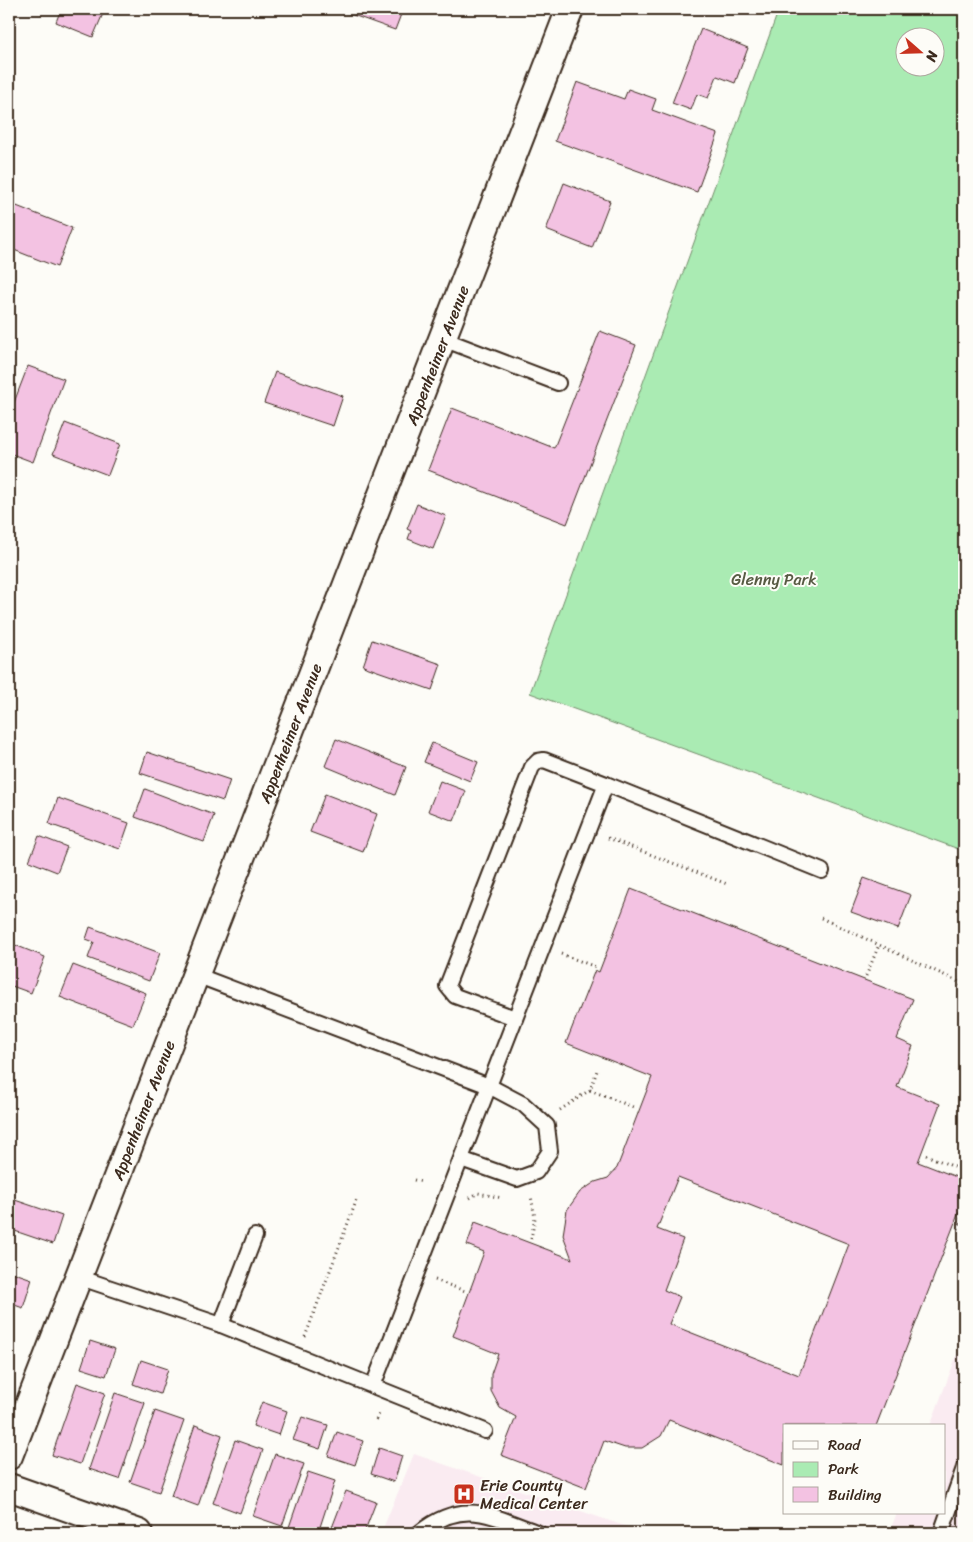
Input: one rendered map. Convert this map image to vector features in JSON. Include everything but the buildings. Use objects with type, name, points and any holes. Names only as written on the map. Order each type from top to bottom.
[{"type":"street","name":"Appenheimer Avenue","points":[[9,1456],[570,9]]},
{"type":"street","points":[[9,1487],[139,1533]]},
{"type":"lane","points":[[443,339],[558,384]]},
{"type":"lane","points":[[515,1018],[455,996],[447,986],[532,767],[538,760],[544,760],[606,784],[822,871]]},
{"type":"lane","points":[[373,1386],[606,784]]},
{"type":"lane","points":[[196,975],[489,1086],[523,1104],[547,1126],[550,1151],[536,1172],[517,1179],[461,1159]]},
{"type":"lane","points":[[221,1325],[255,1236]]},
{"type":"lane","points":[[78,1277],[221,1325],[485,1432]]},
{"type":"lane","points":[[942,1533],[964,1468]]},
{"type":"lane","points":[[419,1533],[433,1522],[448,1515],[464,1511],[482,1513],[539,1533]]},
{"type":"path","points":[[603,846],[606,838],[727,884]]},
{"type":"path","points":[[821,918],[957,981],[964,988]]},
{"type":"path","points":[[557,963],[564,945]]},
{"type":"path","points":[[866,976],[879,945]]},
{"type":"path","points":[[560,954],[596,967]]},
{"type":"path","points":[[556,1113],[590,1090],[598,1068]]},
{"type":"path","points":[[590,1090],[633,1107]]},
{"type":"path","points":[[926,1155],[964,1170]]},
{"type":"path","points":[[414,1180],[421,1182]]},
{"type":"path","points":[[531,1195],[535,1218],[531,1239]]},
{"type":"path","points":[[298,1356],[357,1199]]},
{"type":"path","points":[[958,1229],[964,1212]]},
{"type":"path","points":[[434,1280],[465,1291]]},
{"type":"path","points":[[376,1420],[381,1409]]},
{"type":"shaded area","points":[[964,1336],[964,1533],[889,1533],[897,1514],[946,1514],[946,1424],[931,1424]]},
{"type":"shaded area","name":"Erie County Medical Center","points":[[414,1454],[645,1533],[381,1533]]},
{"type":"green space","name":"Glenny Park","points":[[779,9],[964,9],[964,851],[530,693]]},
{"type":"place","name":"Erie County Medical Center","points":[[464,1494]]}]
